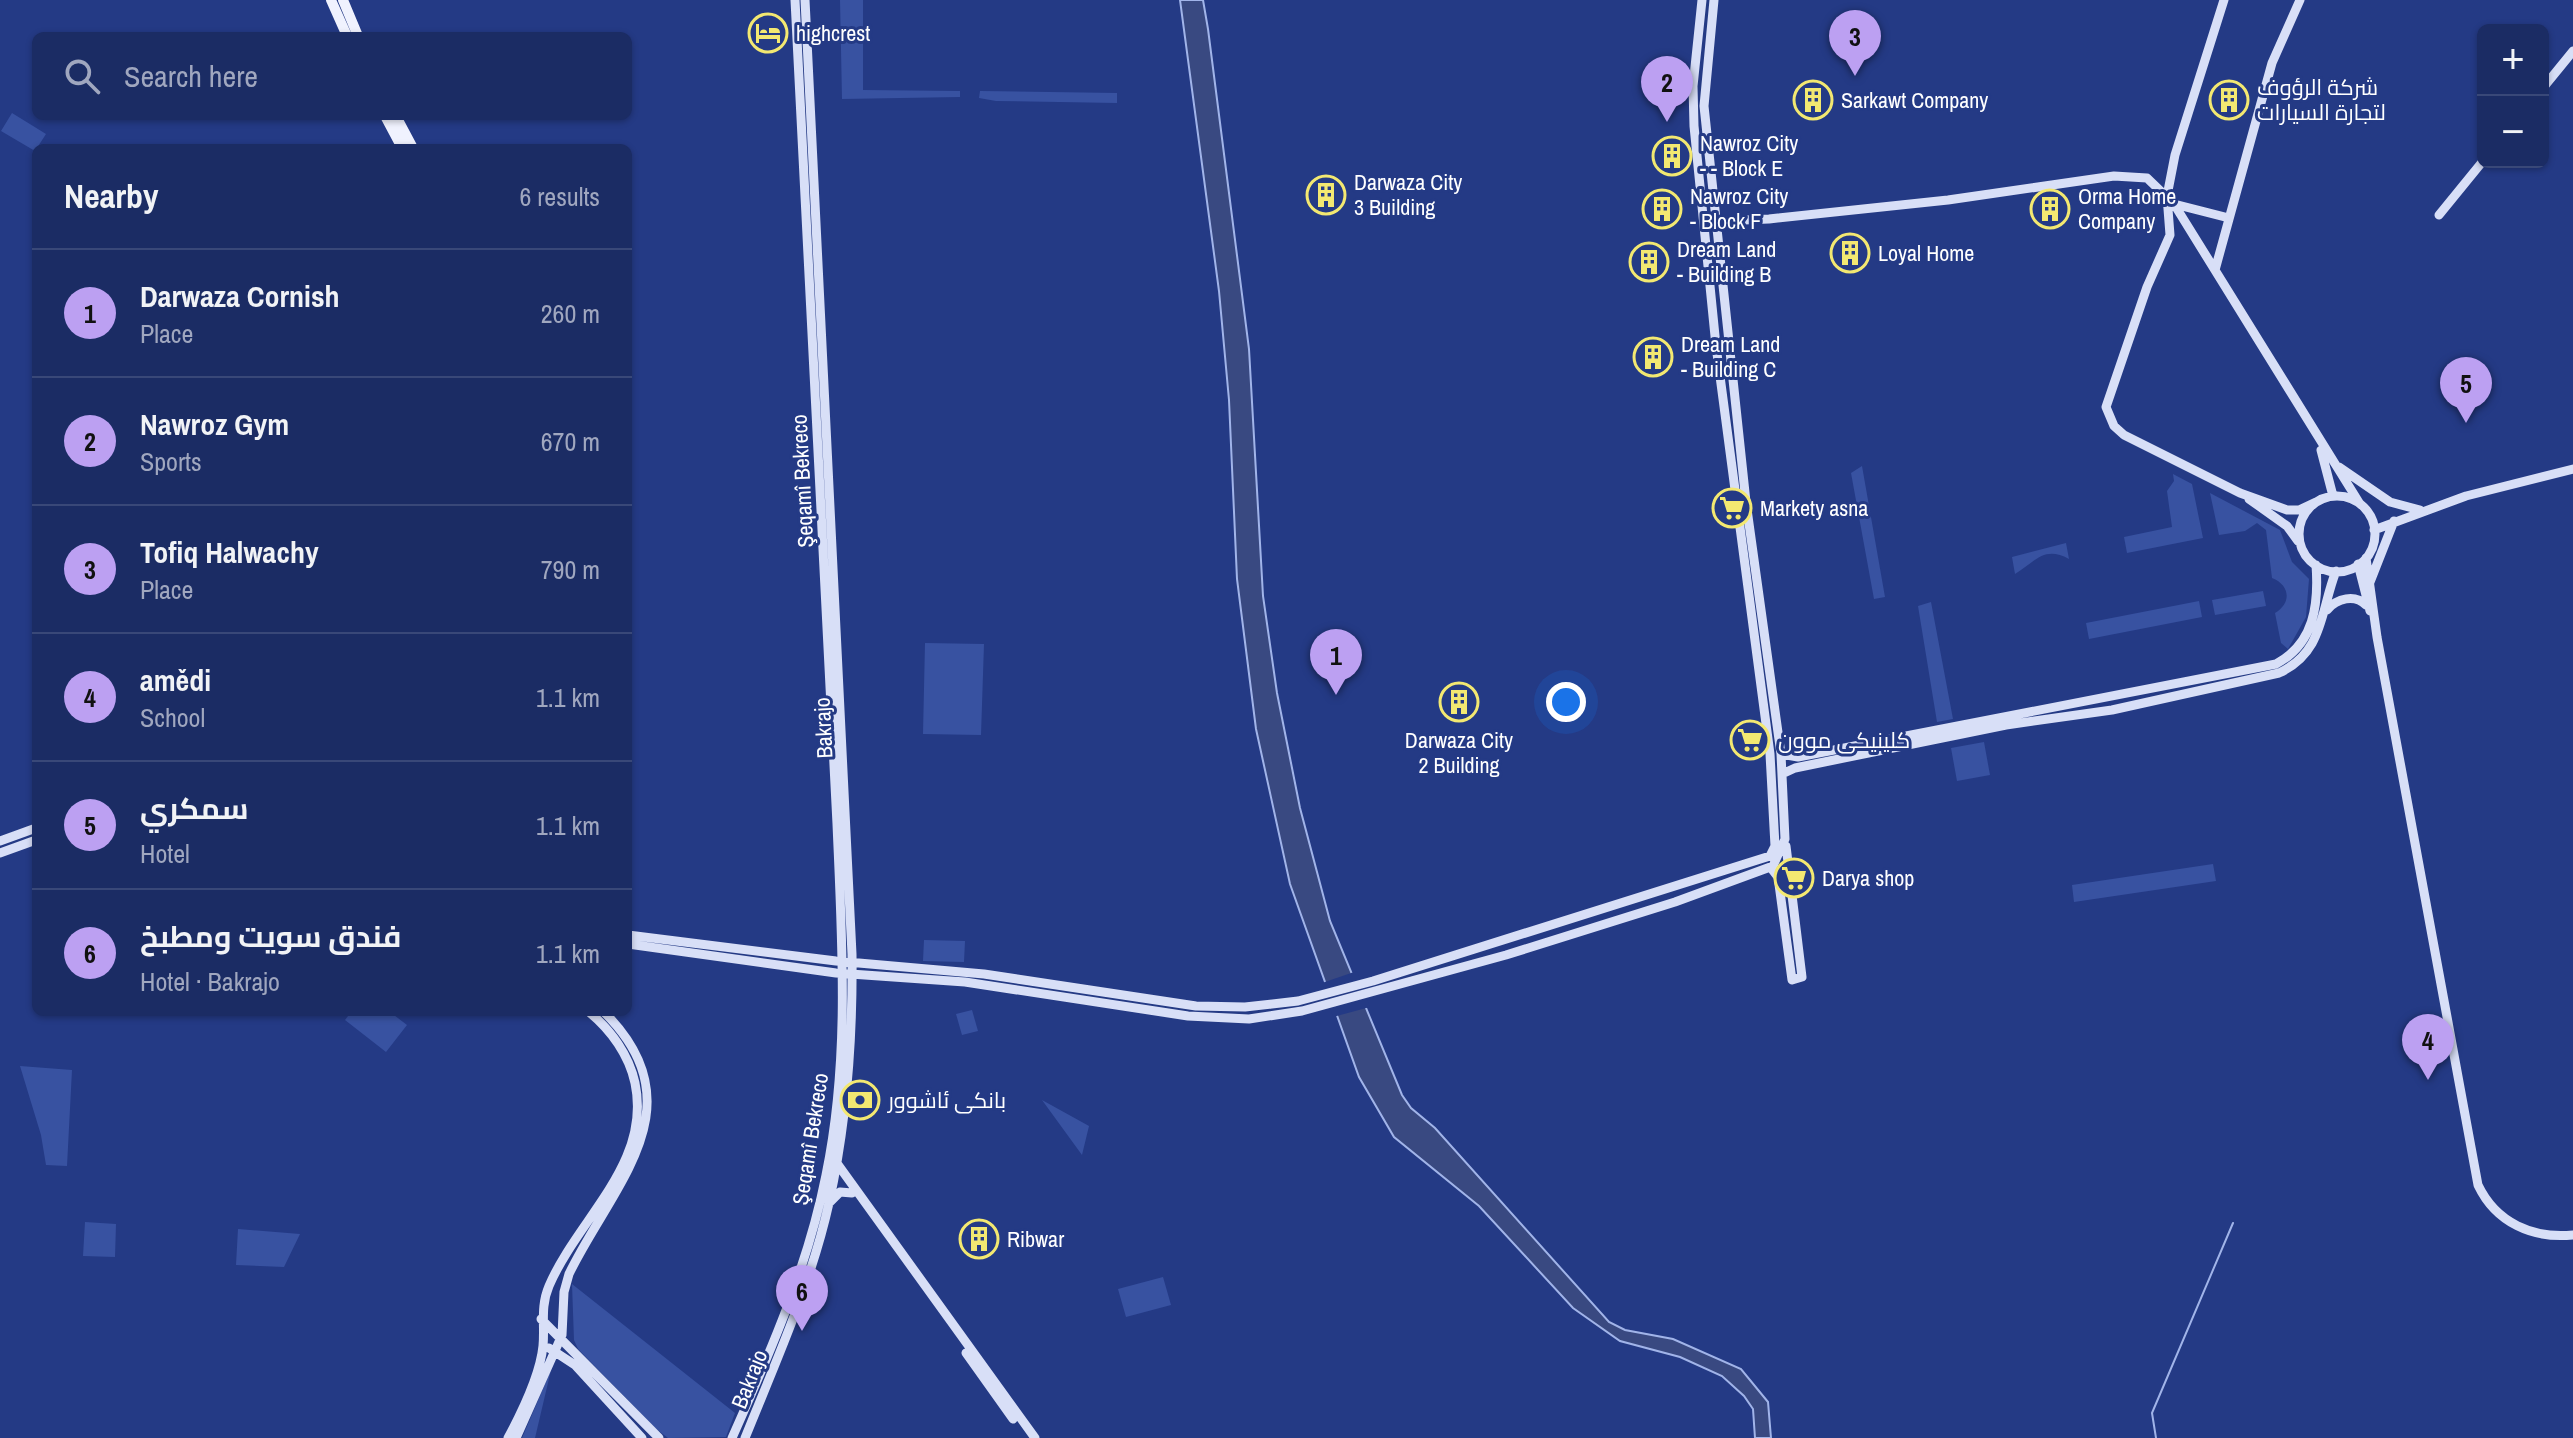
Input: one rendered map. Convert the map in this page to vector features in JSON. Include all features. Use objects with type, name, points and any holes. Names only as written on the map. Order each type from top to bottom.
[{"type":"main road","points":[[331,0],[345,32]]},
{"type":"main road","points":[[343,0],[356,32]]},
{"type":"main road","name":"Şeqamî Bekreco","points":[[795,0],[813,246],[847,961]]},
{"type":"main road","points":[[805,0],[813,246]]},
{"type":"main road","points":[[1702,0],[1692,96],[1733,484],[1741,502],[1782,774],[1797,978],[1779,883],[1771,868]]},
{"type":"main road","points":[[1714,0],[1704,96],[1744,484],[1741,502]]},
{"type":"main road","points":[[2224,0],[2196,77],[2171,200],[2170,235],[2111,387],[2107,412],[2124,435],[2240,493],[2293,511],[2333,496],[2360,504]]},
{"type":"main road","points":[[2213,267],[2278,41],[2298,0]]},
{"type":"main road","points":[[2213,267],[2278,41]]},
{"type":"main road","points":[[2549,81],[2573,51]]},
{"type":"main road","points":[[1695,54],[1707,57]]},
{"type":"main road","points":[[1692,96],[1704,96]]},
{"type":"main road","points":[[387,120],[400,144]]},
{"type":"main road","points":[[398,120],[411,144]]},
{"type":"main road","points":[[2439,215],[2477,168]]},
{"type":"main road","points":[[1718,221],[1769,219],[1948,200],[2114,176],[2147,178],[2171,200],[2316,436],[2371,518],[2373,543],[2362,561],[2336,571],[2316,565]]},
{"type":"main road","points":[[2171,200],[2225,217]]},
{"type":"main road","points":[[2316,436],[2333,496]]},
{"type":"main road","points":[[2336,465],[2390,502],[2423,510]]},
{"type":"main road","points":[[2374,530],[2423,510],[2573,469]]},
{"type":"main road","points":[[1733,484],[1739,488],[1744,484]]},
{"type":"main road","points":[[1777,756],[1798,757],[2252,671],[2286,659],[2303,642],[2313,619],[2317,598],[2316,565],[2287,526],[2240,493]]},
{"type":"main road","points":[[2300,544],[2303,516],[2316,502]]},
{"type":"main road","points":[[2370,582],[2394,521]]},
{"type":"main road","points":[[2362,561],[2370,582],[2478,1185],[2485,1201],[2512,1224],[2545,1236],[2573,1235]]},
{"type":"main road","points":[[2362,561],[2370,611]]},
{"type":"main road","points":[[1782,774],[1795,768],[2006,725],[2082,714],[2279,673],[2309,650],[2320,633],[2336,571]]},
{"type":"main road","points":[[2325,613],[2337,601],[2363,601],[2375,623]]},
{"type":"main road","points":[[2080,702],[2082,714]]},
{"type":"main road","points":[[632,936],[847,973],[965,982],[1217,1018],[1270,1017],[1770,856],[1775,846],[1772,791],[1777,756]]},
{"type":"main road","points":[[0,841],[32,829]]},
{"type":"main road","points":[[1379,984],[1506,955],[1771,868],[1779,859],[1785,839]]},
{"type":"main road","points":[[0,853],[32,841]]},
{"type":"main road","points":[[1671,890],[1675,902]]},
{"type":"main road","points":[[632,944],[984,974],[1196,1006],[1321,1000]]},
{"type":"main road","name":"Bakrajo","points":[[745,1438],[793,1319],[829,1203],[828,1187],[849,1070],[847,961]]},
{"type":"main road","points":[[508,1438],[543,1344],[541,1319],[553,1278],[625,1163],[639,1115],[634,1080],[626,1059],[605,1027],[593,1016]]},
{"type":"main road","points":[[516,1438],[560,1340],[566,1282],[632,1167],[647,1119],[640,1070],[624,1037],[607,1016]]},
{"type":"main road","points":[[832,1165],[1027,1438]]},
{"type":"main road","points":[[832,1165],[1035,1438]]},
{"type":"main road","name":"Şeqamî Bekreco","points":[[732,1438],[784,1318],[828,1187]]},
{"type":"main road","points":[[829,1203],[840,1192],[852,1193]]},
{"type":"main road","points":[[553,1278],[566,1282]]},
{"type":"main road","points":[[541,1319],[650,1436]]},
{"type":"main road","points":[[543,1344],[575,1365],[650,1436]]},
{"type":"main road","points":[[544,1370],[556,1363],[575,1365]]},
{"type":"shaded area","points":[[840,0],[863,0],[863,90],[960,91],[960,97],[842,99]]},
{"type":"shaded area","points":[[1180,0],[1203,0],[1208,29],[1249,349],[1263,596],[1277,693],[1300,808],[1330,921],[1402,1095],[1411,1108],[1435,1128],[1609,1322],[1625,1330],[1673,1339],[1741,1369],[1768,1402],[1771,1438],[1755,1438],[1753,1409],[1722,1376],[1680,1357],[1620,1341],[1573,1308],[1479,1206],[1394,1137],[1359,1077],[1290,884],[1256,729],[1237,579],[1229,400],[1219,291]]},
{"type":"shaded area","points":[[980,91],[1117,93],[1117,103],[996,101],[979,98]]},
{"type":"shaded area","points":[[12,113],[46,134],[40,144],[32,144],[32,149],[1,131]]},
{"type":"shaded area","points":[[1862,466],[1885,597],[1874,599],[1851,473]]},
{"type":"shaded area","points":[[2173,474],[2192,484],[2203,538],[2127,553],[2124,537],[2172,527],[2167,491],[2174,481]]},
{"type":"shaded area","points":[[2210,493],[2280,530],[2292,562],[2309,579],[2306,617],[2288,649],[2281,643],[2275,613],[2284,604],[2287,594],[2282,585],[2272,578],[2266,530],[2257,523],[2245,531],[2219,535]]},
{"type":"shaded area","points":[[2066,543],[2069,559],[2046,554],[2015,574],[2012,557]]},
{"type":"shaded area","points":[[2263,591],[2266,606],[2215,615],[2212,600]]},
{"type":"shaded area","points":[[2199,601],[2202,617],[2089,639],[2086,623]]},
{"type":"shaded area","points":[[1931,602],[1953,719],[1937,722],[1918,606]]},
{"type":"shaded area","points":[[925,643],[984,644],[981,735],[923,734]]},
{"type":"shaded area","points":[[1984,742],[1990,775],[1957,781],[1951,748]]},
{"type":"shaded area","points":[[2213,864],[2216,881],[2074,902],[2072,885]]},
{"type":"shaded area","points":[[924,940],[965,941],[964,962],[923,961]]},
{"type":"shaded area","points":[[972,1010],[978,1031],[962,1035],[956,1014]]},
{"type":"shaded area","points":[[348,1016],[395,1016],[407,1025],[386,1052],[345,1020]]},
{"type":"shaded area","points":[[20,1066],[72,1070],[67,1166],[46,1165],[41,1135]]},
{"type":"shaded area","points":[[1042,1100],[1089,1126],[1082,1155]]},
{"type":"shaded area","points":[[85,1222],[116,1224],[115,1257],[83,1256]]},
{"type":"shaded area","points":[[238,1229],[300,1234],[284,1267],[236,1265]]},
{"type":"shaded area","points":[[1163,1277],[1171,1305],[1126,1317],[1118,1289]]},
{"type":"shaded area","points":[[572,1284],[735,1413],[726,1437],[668,1438],[655,1428],[578,1349],[574,1340]]},
{"type":"shaded area","points":[[551,1370],[535,1438],[522,1438]]},
{"type":"pier","points":[[1357,971],[1370,1007],[1333,1017],[1322,983]]},
{"type":"waterway","points":[[2156,1438],[2152,1413],[2233,1223]]},
{"type":"place","name":"highcrest","points":[[768,33]]},
{"type":"place","name":"Tofiq Halwachy","points":[[1855,76]]},
{"type":"place","name":"Sarkawt Company","points":[[1813,100]]},
{"type":"place","name":"شركة الرؤوف لتجارة السيارات","points":[[2229,100]]},
{"type":"place","name":"Nawroz Gym","points":[[1667,122]]},
{"type":"place","name":"Nawroz City - - Block E","points":[[1672,156]]},
{"type":"place","name":"Darwaza City 3 Building","points":[[1326,195]]},
{"type":"place","name":"Nawroz City - Block F","points":[[1662,209]]},
{"type":"place","name":"Orma Home Company","points":[[2050,209]]},
{"type":"place","name":"Loyal Home","points":[[1850,253]]},
{"type":"place","name":"Dream Land - Building B","points":[[1649,262]]},
{"type":"place","name":"Dream Land - Building C","points":[[1653,357]]},
{"type":"place","name":"سمكري","points":[[2466,423]]},
{"type":"place","name":"Markety asna","points":[[1732,508]]},
{"type":"place","name":"Darwaza Cornish","points":[[1336,695]]},
{"type":"place","name":"Darwaza City 2 Building","points":[[1459,702]]},
{"type":"place","name":"کلینیکی موون","points":[[1750,740]]},
{"type":"place","name":"Darya shop","points":[[1794,878]]},
{"type":"place","name":"amědi","points":[[2428,1080]]},
{"type":"place","name":"بانکی ئاشوور","points":[[860,1100]]},
{"type":"place","name":"Ribwar","points":[[979,1239]]},
{"type":"place","name":"فندق سويت ومطبخ","points":[[802,1331]]}]
